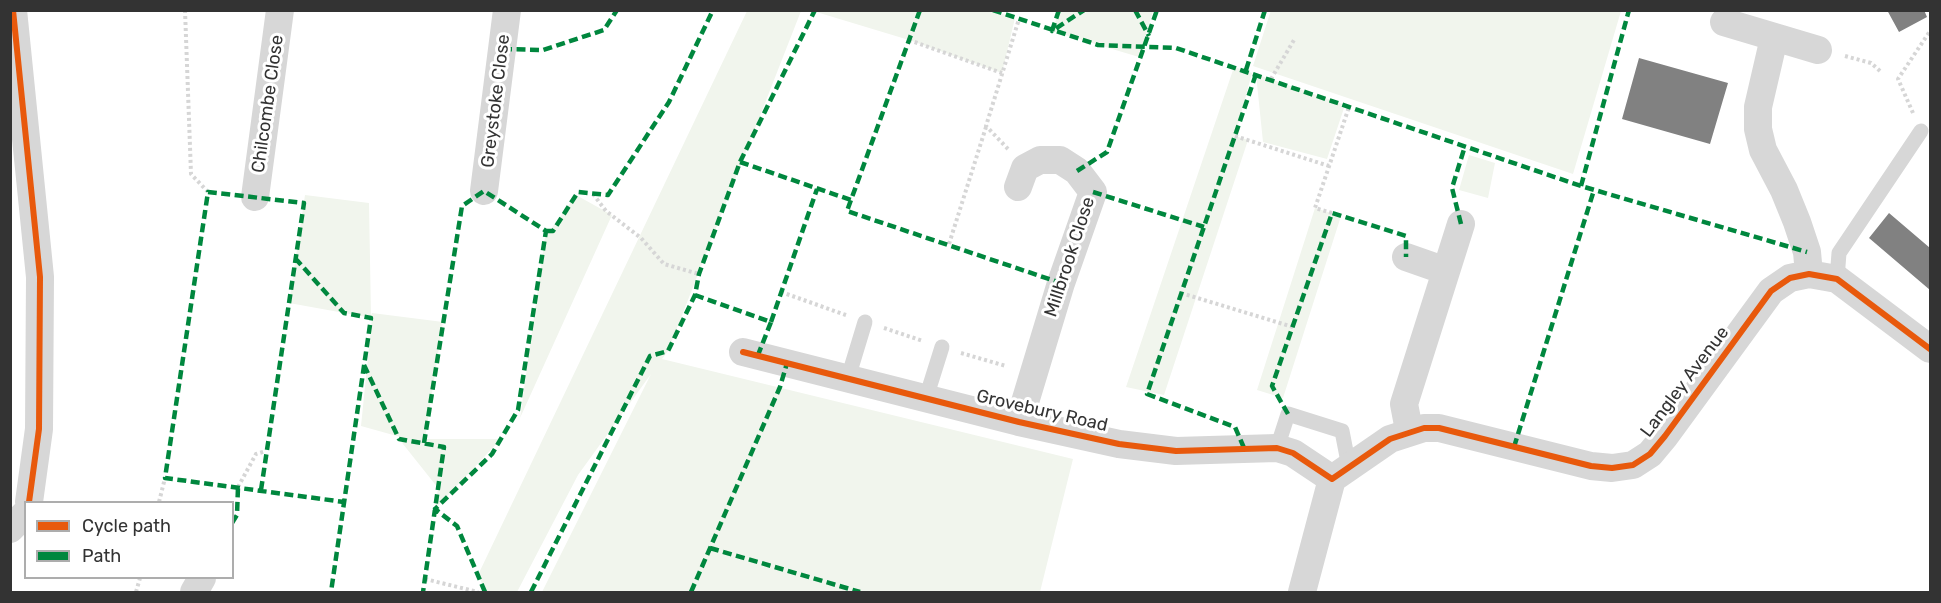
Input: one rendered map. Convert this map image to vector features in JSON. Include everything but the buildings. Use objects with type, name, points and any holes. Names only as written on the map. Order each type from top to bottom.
[{"type":"street","points":[[13,10],[40,277],[39,429],[29,501]]},
{"type":"street","name":"Chilcombe Close","points":[[255,197],[280,10]]},
{"type":"street","name":"Greystoke Close","points":[[484,191],[507,10]]},
{"type":"street","points":[[1724,22],[1817,50]]},
{"type":"street","points":[[1774,38],[1758,107],[1758,129],[1763,150],[1784,189],[1797,222],[1807,252],[1809,274],[1837,279],[1930,349]]},
{"type":"street","name":"Millbrook Close","points":[[1019,422],[1061,283],[1093,192],[1077,171],[1060,160],[1040,160],[1022,177]]},
{"type":"street","points":[[1409,430],[1404,404],[1461,224]]},
{"type":"street","points":[[1406,257],[1446,271]]},
{"type":"street","name":"Langley Avenue","points":[[1340,473],[1381,445],[1409,430],[1439,428],[1592,466],[1612,468],[1633,465],[1650,454],[1665,436],[1771,291],[1790,279],[1809,274]]},
{"type":"street","name":"Grovebury Road","points":[[743,352],[1019,422],[1150,450],[1277,448],[1340,473]]},
{"type":"street","points":[[1302,592],[1340,473]]},
{"type":"street","points":[[10,529],[24,515]]},
{"type":"lane","points":[[1837,279],[1839,253],[1921,131]]},
{"type":"lane","points":[[848,378],[865,322]]},
{"type":"lane","points":[[926,398],[942,347]]},
{"type":"lane","points":[[1277,448],[1288,414],[1342,431],[1340,473]]},
{"type":"path","points":[[185,10],[191,174],[208,192]]},
{"type":"path","points":[[949,244],[1018,19]]},
{"type":"path","points":[[1921,131],[1898,79],[1930,31]]},
{"type":"path","points":[[909,40],[1002,73]]},
{"type":"path","points":[[1271,80],[1293,40]]},
{"type":"path","points":[[1817,50],[1871,63],[1880,71]]},
{"type":"path","points":[[1332,213],[1315,207],[1349,106]]},
{"type":"path","points":[[986,126],[1022,177]]},
{"type":"path","points":[[1235,136],[1329,165]]},
{"type":"path","points":[[593,194],[606,211],[641,238],[664,264],[699,274]]},
{"type":"path","points":[[781,292],[865,322],[1033,374]]},
{"type":"path","points":[[1181,292],[1293,327]]},
{"type":"path","points":[[238,487],[256,454],[266,451]]},
{"type":"path","points":[[159,501],[165,478]]},
{"type":"path","points":[[425,579],[478,592]]},
{"type":"shaded area","points":[[1059,10],[1153,11],[1139,57],[1052,31]]},
{"type":"shaded area","points":[[1271,10],[1621,11],[1573,174],[1253,66]]},
{"type":"shaded area","points":[[747,11],[801,11],[668,351],[662,359],[1073,459],[1040,592],[542,592],[651,374],[578,475],[517,592],[486,592],[478,575]]},
{"type":"shaded area","points":[[813,11],[993,11],[1015,18],[1002,73],[909,40]]},
{"type":"shaded area","points":[[1234,67],[1252,73],[1235,136],[1248,140],[1164,395],[1126,387]]},
{"type":"shaded area","points":[[1256,74],[1345,105],[1327,159],[1263,142]]},
{"type":"shaded area","points":[[1469,155],[1495,163],[1488,198],[1459,190]]},
{"type":"shaded area","points":[[305,195],[369,203],[371,316],[372,313],[443,322],[425,439],[501,439],[435,509],[438,488],[399,439],[404,438],[361,426],[372,318],[289,303]]},
{"type":"shaded area","points":[[576,195],[612,215],[520,418],[545,237]]},
{"type":"shaded area","points":[[1315,208],[1341,216],[1283,398],[1257,390]]},
{"type":"marked path","points":[[503,49],[543,50],[604,30],[617,10]]},
{"type":"marked path","points":[[546,231],[553,231],[578,192],[608,195],[669,102],[713,10]]},
{"type":"marked path","points":[[531,592],[650,356],[668,351],[695,295],[699,274],[740,162],[815,10]]},
{"type":"marked path","points":[[920,10],[847,211],[1061,283]]},
{"type":"marked path","points":[[993,10],[1098,45],[1176,48],[1581,186],[1807,252]]},
{"type":"marked path","points":[[1059,10],[1052,31],[1084,10]]},
{"type":"marked path","points":[[1135,10],[1149,36]]},
{"type":"marked path","points":[[1077,171],[1107,152],[1157,10]]},
{"type":"marked path","points":[[1246,70],[1265,10]]},
{"type":"marked path","points":[[1581,186],[1629,10]]},
{"type":"marked path","points":[[1244,448],[1235,427],[1147,394],[1256,74]]},
{"type":"marked path","points":[[1461,224],[1452,188],[1465,146]]},
{"type":"marked path","points":[[740,162],[851,200]]},
{"type":"marked path","points":[[771,322],[817,189]]},
{"type":"marked path","points":[[1514,447],[1594,190]]},
{"type":"marked path","points":[[424,443],[462,206],[484,191],[546,231],[518,410],[492,454],[435,509],[457,526],[485,592]]},
{"type":"marked path","points":[[261,490],[304,203],[208,192],[165,478],[344,502]]},
{"type":"marked path","points":[[1093,192],[1204,227]]},
{"type":"marked path","points":[[1288,414],[1272,386],[1332,213],[1406,236],[1406,257]]},
{"type":"marked path","points":[[295,258],[344,313],[371,318],[331,592]]},
{"type":"marked path","points":[[695,295],[771,322],[758,355]]},
{"type":"marked path","points":[[691,592],[780,387],[787,363]]},
{"type":"marked path","points":[[364,365],[399,439],[444,447],[423,592]]},
{"type":"marked path","points":[[234,520],[237,515],[238,487]]},
{"type":"marked path","points":[[710,548],[860,592]]},
{"type":"cycle path","points":[[13,10],[40,277],[39,429],[29,501]]},
{"type":"cycle path","points":[[743,352],[1019,422],[1119,444],[1176,451],[1277,448],[1293,453],[1332,479],[1390,439],[1424,428],[1439,428],[1591,466],[1612,468],[1633,465],[1650,454],[1665,436],[1771,291],[1790,278],[1809,274],[1837,279],[1930,349]]}]
